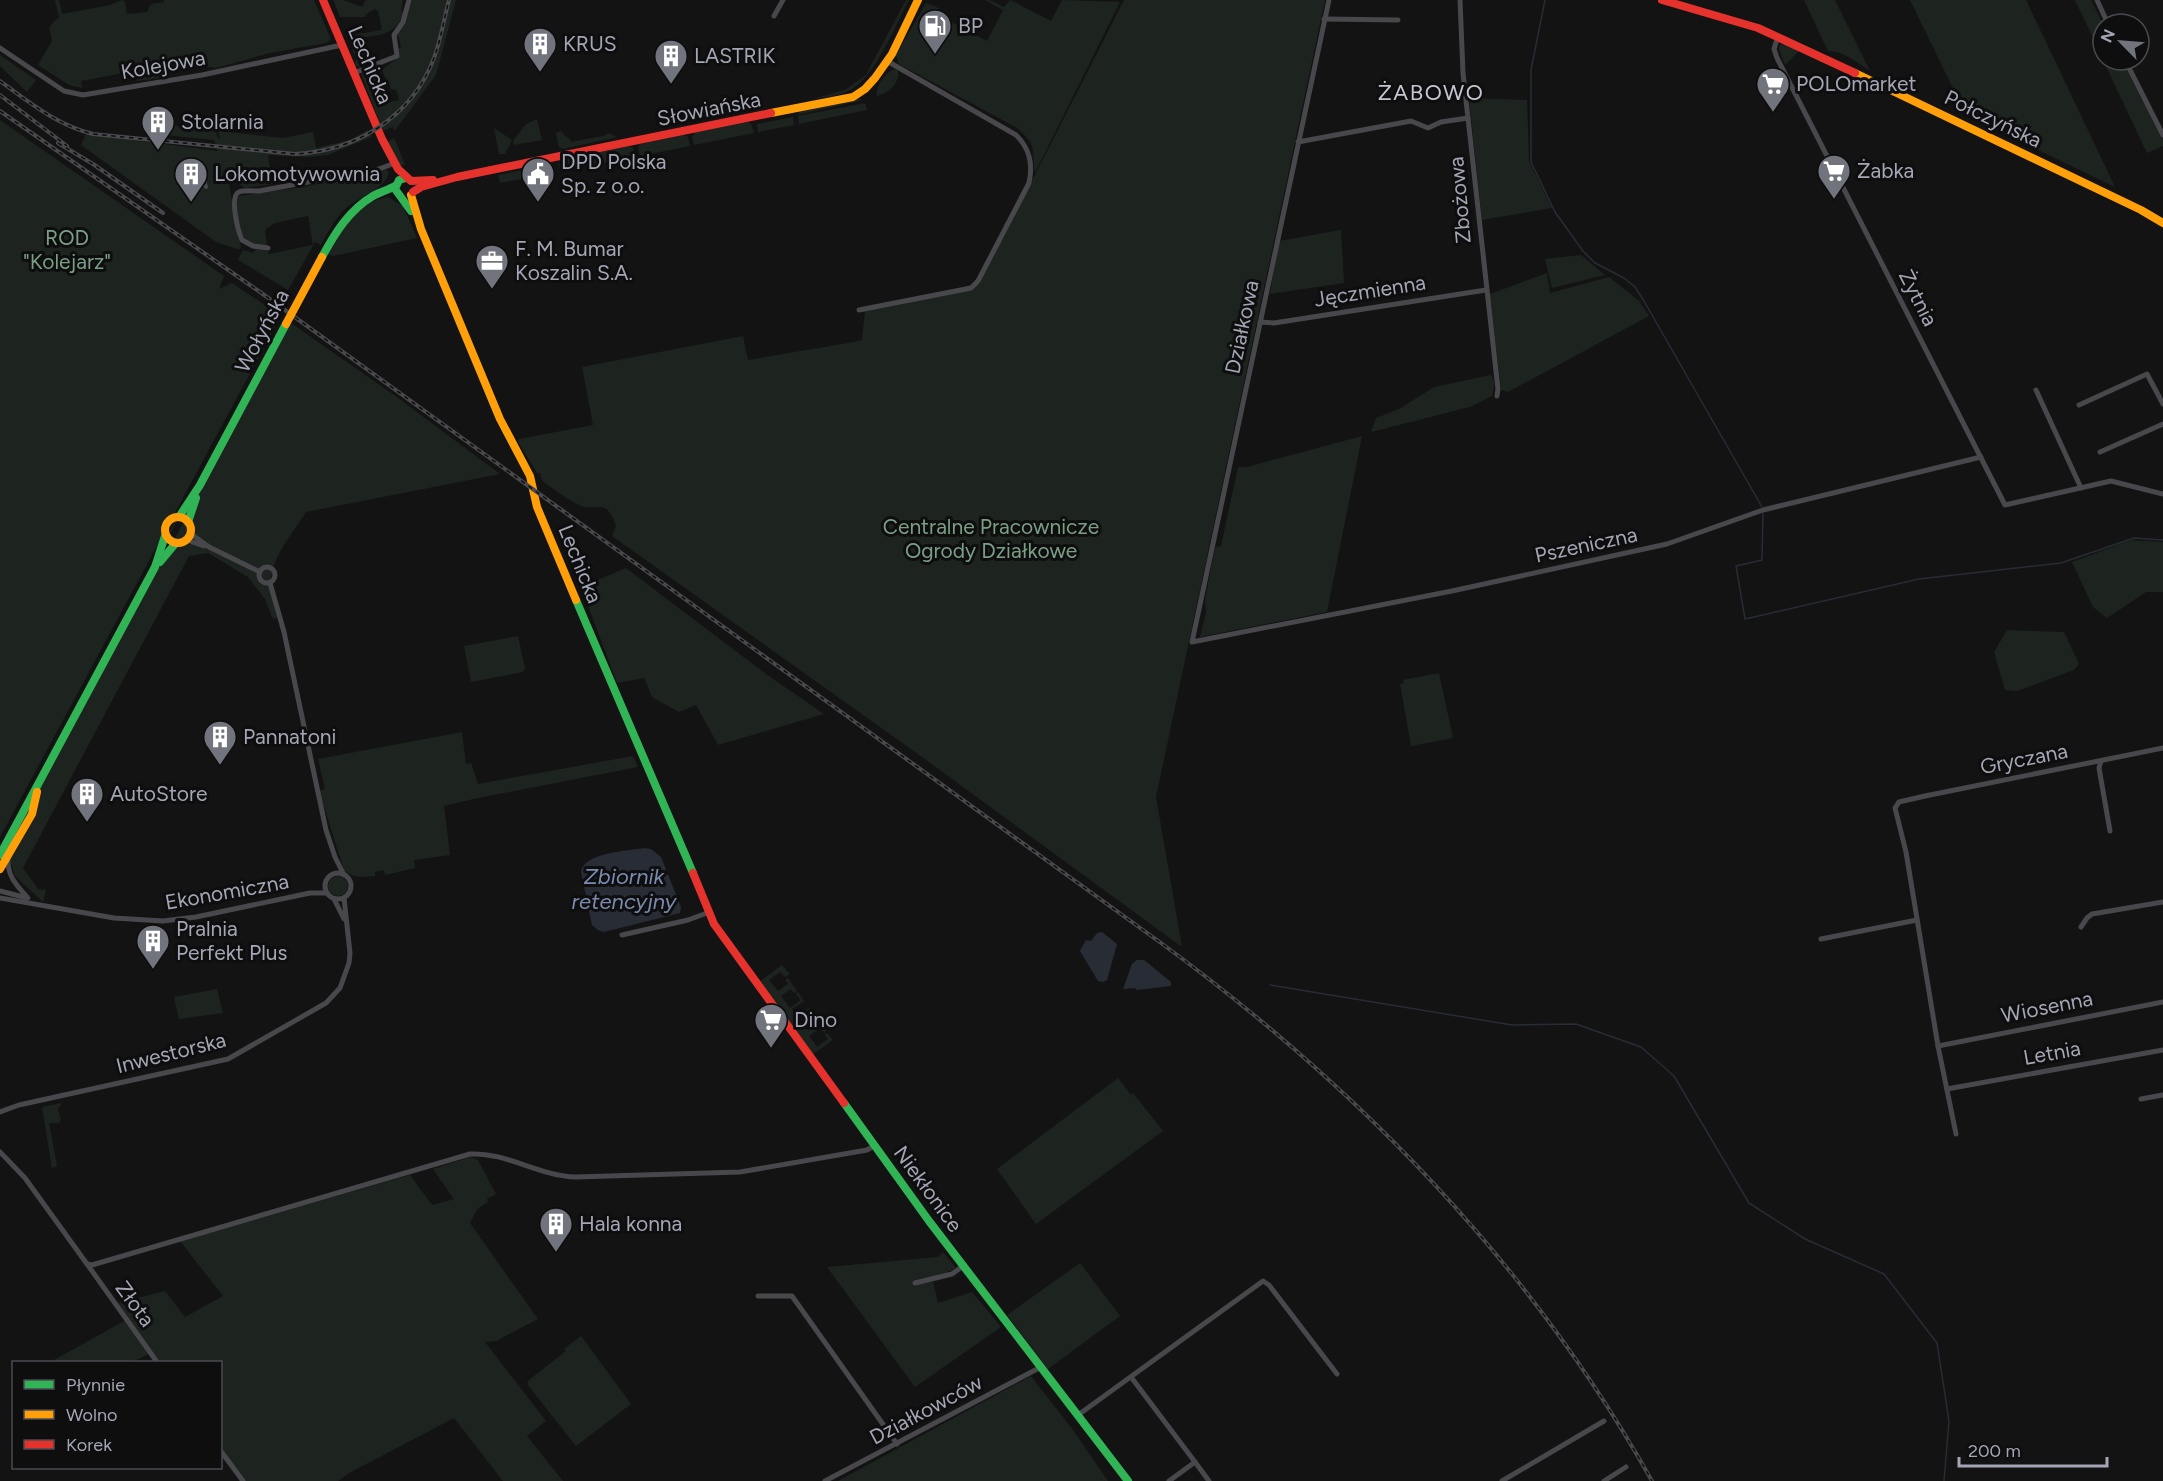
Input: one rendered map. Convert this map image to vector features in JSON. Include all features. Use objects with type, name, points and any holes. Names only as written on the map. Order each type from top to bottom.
[{"type":"main road","name":"Lechicka","points":[[324,0],[393,164],[398,190],[421,229],[500,420],[530,476],[537,507],[707,913]]},
{"type":"main road","name":"Słowiańska","points":[[398,190],[412,193],[419,188],[455,178],[849,99],[871,84],[887,61],[918,0]]},
{"type":"main road","name":"Połczyńska","points":[[1662,0],[1742,22],[1778,36],[1815,56],[1830,60],[2141,210],[2163,223]]},
{"type":"main road","name":"Lechicka","points":[[393,164],[409,179],[414,188],[412,193],[421,229]]},
{"type":"main road","name":"Słowiańska","points":[[409,179],[455,178]]},
{"type":"main road","points":[[398,190],[409,179]]},
{"type":"main road","name":"Wołyńska","points":[[179,517],[200,485],[341,223],[364,202],[398,190]]},
{"type":"main road","name":"Połczyńska","points":[[2141,210],[2163,217]]},
{"type":"main road","name":"Wołyńska","points":[[188,522],[200,485]]},
{"type":"main road","points":[[0,869],[38,785],[155,567],[168,521],[179,517],[188,522],[191,528],[189,537],[175,544],[155,567]]},
{"type":"main road","points":[[165,536],[175,544]]},
{"type":"main road","name":"Niekłonice","points":[[707,913],[737,958],[874,1146],[1128,1481]]},
{"type":"street","points":[[354,73],[397,56],[394,35],[403,22],[409,0]]},
{"type":"street","points":[[774,16],[783,0]]},
{"type":"street","name":"Działkowa","points":[[1192,642],[1329,0]]},
{"type":"street","name":"Zbożowa","points":[[1460,0],[1462,61],[1498,388],[1497,396]]},
{"type":"street","points":[[1324,19],[1398,20]]},
{"type":"street","name":"Żytnia","points":[[1778,36],[1774,49],[1777,58],[2005,505],[2111,481],[2163,494]]},
{"type":"street","name":"Kolejowa","points":[[0,48],[63,91],[83,95],[202,75],[342,45]]},
{"type":"street","points":[[859,310],[971,288],[978,281],[1029,183],[1031,172],[1029,152],[1016,135],[887,61]]},
{"type":"street","points":[[2131,72],[2163,135]]},
{"type":"street","points":[[1298,142],[1411,121],[1428,128],[1468,118]]},
{"type":"street","points":[[268,248],[253,246],[242,240],[234,201],[237,193],[379,169],[393,164]]},
{"type":"street","name":"Jęczmienna","points":[[1260,322],[1284,322],[1486,290]]},
{"type":"street","points":[[2079,405],[2147,374],[2163,404]]},
{"type":"street","points":[[2036,390],[2081,488]]},
{"type":"street","points":[[2100,452],[2163,424]]},
{"type":"street","name":"Pszeniczna","points":[[1192,642],[1452,591],[1668,544],[1763,510],[1981,457]]},
{"type":"street","points":[[189,537],[260,572]]},
{"type":"street","points":[[260,572],[266,567],[273,569],[276,576],[270,583]]},
{"type":"street","points":[[260,572],[261,581],[270,583]]},
{"type":"street","points":[[270,583],[284,632],[316,790],[335,857],[351,885],[350,892],[344,898],[334,899],[327,893],[328,878],[334,874],[344,875]]},
{"type":"street","name":"Gryczana","points":[[1917,920],[1906,852],[1895,808],[1899,802],[2163,748]]},
{"type":"street","points":[[2101,761],[2099,768],[2110,831]]},
{"type":"street","points":[[4,856],[15,884],[28,898]]},
{"type":"street","points":[[334,874],[335,857]]},
{"type":"street","name":"Ekonomiczna","points":[[310,893],[326,884]]},
{"type":"street","name":"Ekonomiczna","points":[[0,891],[28,898],[42,905]]},
{"type":"street","name":"Ekonomiczna","points":[[0,898],[114,918],[163,921],[196,917],[310,893],[327,893]]},
{"type":"street","name":"Inwestorska","points":[[0,1112],[19,1105],[213,1063],[238,1054],[326,1003],[340,987],[346,973],[350,953],[344,898]]},
{"type":"street","name":"Inwestorska","points":[[334,899],[346,923]]},
{"type":"street","points":[[2080,927],[2092,914],[2163,902]]},
{"type":"street","points":[[622,935],[688,921],[707,913]]},
{"type":"street","points":[[1821,939],[1917,920],[1938,1046],[1956,1134]]},
{"type":"street","name":"Wiosenna","points":[[1938,1046],[2163,1002]]},
{"type":"street","name":"Letnia","points":[[1947,1089],[2163,1050]]},
{"type":"street","points":[[2141,1099],[2163,1095]]},
{"type":"street","points":[[87,1264],[99,1264],[470,1154],[491,1156],[553,1175],[576,1177],[740,1172],[867,1150],[874,1146]]},
{"type":"street","name":"Złota","points":[[0,1152],[25,1178],[156,1361]]},
{"type":"street","points":[[915,1283],[952,1274],[963,1266]]},
{"type":"street","points":[[1078,1415],[1263,1281],[1269,1285],[1337,1374]]},
{"type":"street","points":[[758,1296],[792,1296],[897,1443]]},
{"type":"street","name":"Działkowców","points":[[825,1481],[1041,1367]]},
{"type":"street","points":[[1131,1377],[1209,1481]]},
{"type":"street","points":[[1502,1481],[1604,1421]]},
{"type":"street","points":[[222,1453],[243,1481]]},
{"type":"street","points":[[1168,1481],[1195,1462]]},
{"type":"street","points":[[1604,1481],[1626,1467]]},
{"type":"green space","points":[[55,0],[59,0],[62,14],[110,5],[122,0],[125,2],[127,14],[147,12],[151,4],[164,2],[164,0],[314,0],[331,39],[326,43],[270,53],[216,68],[202,66],[178,70],[169,74],[168,77],[137,81],[134,71],[81,81],[82,88],[69,85],[38,65],[52,41],[49,27],[59,17]]},
{"type":"green space","points":[[333,0],[343,0],[362,7],[366,0],[403,0],[401,11],[404,12],[396,27],[390,31],[376,36],[351,39],[352,35],[382,30],[378,11],[376,9],[369,12],[364,17],[340,17]]},
{"type":"green space","points":[[412,0],[456,0],[436,75],[396,129],[394,130],[393,127],[383,131],[361,74],[370,69],[377,71],[376,76],[386,103],[399,100],[396,90],[391,89],[382,70],[396,59],[398,49],[401,47],[396,35],[405,23]]},
{"type":"green space","points":[[906,0],[909,0],[884,49],[869,73],[861,82],[843,93],[812,99],[845,90],[866,75]]},
{"type":"green space","points":[[985,0],[1004,7],[1010,0],[1051,21],[1062,0],[1120,2],[1035,173],[1033,149],[1029,140],[1017,128],[899,64],[896,55],[926,3],[939,8],[938,15],[987,41],[1003,10]]},
{"type":"green space","name":"Centralne Pracownicze Ogrody Działkowe","points":[[1124,0],[1325,0],[1156,797],[1182,947],[922,757],[612,536],[616,526],[608,511],[604,508],[579,505],[542,481],[540,473],[537,473],[518,442],[519,439],[593,425],[582,367],[743,336],[748,360],[848,343],[862,340],[865,311],[899,305],[980,283]]},
{"type":"green space","points":[[1804,0],[1835,0],[1870,71],[1845,55],[1828,51]]},
{"type":"green space","points":[[1910,0],[2026,0],[2115,187],[1966,115]]},
{"type":"green space","points":[[2075,0],[2091,0],[2097,12],[2091,12],[2091,34]]},
{"type":"green space","points":[[364,40],[365,66],[359,67],[355,65],[356,59],[350,43]]},
{"type":"green space","points":[[1785,44],[1799,51],[1785,65],[1779,49],[1780,45]]},
{"type":"green space","points":[[0,55],[36,80],[27,92],[0,66]]},
{"type":"green space","points":[[895,69],[898,70],[898,75],[895,84],[885,93],[877,96],[882,80]]},
{"type":"green space","points":[[2109,72],[2128,72],[2163,140],[2163,146],[2147,153]]},
{"type":"green space","points":[[1469,98],[1527,100],[1529,161],[1552,208],[1482,220]]},
{"type":"green space","points":[[858,99],[863,100],[797,115],[800,112]]},
{"type":"green space","points":[[865,103],[867,110],[799,124],[798,116]]},
{"type":"green space","points":[[793,117],[794,125],[758,132],[757,124]]},
{"type":"green space","points":[[537,119],[542,140],[514,145],[513,141],[526,124]]},
{"type":"green space","name":"ROD \"Kolejarz\"","points":[[0,120],[224,276],[219,289],[232,283],[281,316],[0,837]]},
{"type":"green space","points":[[748,122],[754,133],[694,145],[692,137],[696,132]]},
{"type":"green space","points":[[175,125],[182,128],[192,126],[193,129],[214,127],[218,138],[220,138],[218,131],[283,138],[313,132],[316,148],[350,140],[368,130],[371,137],[328,155],[308,157],[268,155],[272,184],[245,188],[229,177],[224,177],[225,183],[229,184],[241,246],[237,249],[216,242],[81,145],[86,134],[218,151],[214,140],[164,135],[165,127]]},
{"type":"green space","points":[[494,128],[512,140],[505,154],[499,154]]},
{"type":"green space","points":[[561,131],[571,142],[609,133],[617,137],[563,149],[559,147],[556,133]]},
{"type":"green space","points":[[684,135],[688,137],[690,146],[640,156],[638,146],[640,144]]},
{"type":"green space","points":[[394,138],[405,164],[399,167],[387,142]]},
{"type":"green space","points":[[630,146],[633,148],[635,157],[560,171],[559,164],[562,159]]},
{"type":"green space","points":[[551,165],[554,173],[500,183],[498,175]]},
{"type":"green space","points":[[386,169],[389,173],[382,184],[345,209],[321,245],[315,242],[288,290],[238,260],[243,250],[253,253],[256,249],[268,251],[269,254],[313,245],[308,216],[275,223],[265,230],[267,245],[255,244],[246,240],[238,223],[236,206],[238,196],[303,187]]},
{"type":"green space","points":[[388,197],[403,206],[417,238],[333,256],[326,254],[337,235],[358,211],[367,204]]},
{"type":"green space","points":[[1341,230],[1344,283],[1270,294],[1279,241]]},
{"type":"green space","points":[[1581,255],[1605,275],[1552,288],[1545,259]]},
{"type":"green space","points":[[1547,273],[1550,293],[1609,277],[1639,301],[1649,316],[1508,392],[1501,390],[1490,294]]},
{"type":"green space","points":[[291,323],[394,395],[500,474],[306,512],[284,544],[275,562],[271,590],[277,618],[273,619],[265,599],[248,577],[208,553],[189,556],[23,868],[38,889],[46,890],[43,902],[15,876],[10,860],[40,788]]},
{"type":"green space","points":[[1491,375],[1494,383],[1492,396],[1470,407],[1371,432],[1376,418],[1399,409],[1434,387]]},
{"type":"green space","points":[[1362,436],[1327,612],[1200,637],[1215,548],[1221,546],[1238,467],[1247,467]]},
{"type":"green space","points":[[178,516],[178,519],[0,850],[0,846]]},
{"type":"green space","points":[[2131,540],[2163,542],[2163,592],[2146,592],[2107,618],[2093,607],[2072,562]]},
{"type":"green space","points":[[626,568],[766,674],[824,714],[718,745],[696,705],[679,712],[652,697],[644,678],[617,683],[581,587]]},
{"type":"green space","points":[[2007,630],[2064,632],[2079,664],[2074,670],[2017,691],[2005,690],[1994,652]]},
{"type":"green space","points":[[518,636],[525,668],[523,672],[471,682],[464,646]]},
{"type":"green space","points":[[1439,673],[1453,738],[1411,746],[1400,684],[1404,683],[1403,680]]},
{"type":"green space","points":[[462,732],[466,764],[471,763],[478,784],[633,756],[638,767],[444,806],[450,855],[414,860],[415,868],[385,875],[384,870],[375,872],[375,876],[359,877],[344,870],[319,791],[325,789],[318,759]]},
{"type":"green space","points":[[338,876],[345,879],[348,886],[345,893],[338,896],[331,893],[328,886],[331,879]]},
{"type":"green space","points":[[782,965],[790,974],[785,977],[780,972],[769,980],[778,991],[788,984],[785,980],[788,978],[797,991],[794,993],[791,989],[781,996],[790,1008],[801,1000],[796,994],[798,992],[804,1001],[792,1009],[798,1016],[809,1008],[815,1016],[813,1017],[809,1011],[798,1019],[806,1030],[816,1023],[813,1020],[816,1017],[826,1031],[824,1033],[820,1028],[809,1036],[817,1047],[828,1039],[825,1035],[827,1033],[833,1040],[812,1055],[759,982]]},
{"type":"green space","points":[[217,989],[223,1013],[179,1019],[174,997]]},
{"type":"green space","points":[[1118,1078],[1163,1131],[1036,1224],[997,1169]]},
{"type":"green space","points":[[62,1103],[58,1109],[61,1120],[59,1123],[49,1123],[57,1166],[52,1168],[42,1107]]},
{"type":"green space","points":[[471,1157],[478,1160],[496,1194],[477,1209],[470,1223],[538,1319],[496,1341],[485,1342],[546,1421],[527,1436],[563,1481],[503,1481],[454,1418],[338,1481],[240,1481],[222,1454],[222,1361],[155,1361],[149,1354],[134,1361],[54,1361],[124,1321],[128,1317],[118,1303],[165,1291],[185,1317],[223,1296],[180,1241],[410,1175],[432,1205],[454,1199],[433,1169]]},
{"type":"green space","points":[[943,1252],[956,1268],[924,1283],[933,1282],[938,1303],[972,1292],[1001,1327],[915,1387],[827,1267],[938,1257]]},
{"type":"green space","points":[[1080,1263],[1120,1316],[1048,1369],[1007,1315]]},
{"type":"green space","points":[[581,1336],[631,1404],[576,1446],[527,1384]]},
{"type":"green space","points":[[1031,1376],[1073,1430],[1108,1481],[838,1481]]},
{"type":"water","name":"Zbiornik retencyjny","points":[[651,849],[661,857],[681,907],[680,913],[604,932],[598,930],[592,925],[581,872],[584,865],[598,856]]},
{"type":"water","points":[[1102,932],[1117,944],[1107,980],[1103,982],[1098,981],[1080,951],[1086,940],[1091,941],[1097,933]]},
{"type":"water","points":[[1137,960],[1144,960],[1171,982],[1171,986],[1137,990],[1135,988],[1123,989],[1132,964]]},
{"type":"waterway","points":[[1545,0],[1531,70],[1531,162],[1555,212],[1583,251],[1595,263],[1624,278],[1635,287],[1762,507]]},
{"type":"waterway","points":[[1763,513],[1762,560],[1736,566],[1745,619],[1919,579],[2061,563],[2134,538],[2163,540]]},
{"type":"waterway","points":[[1270,985],[1512,1025],[1576,1024],[1641,1047],[1674,1076],[1749,1203],[1805,1239],[1884,1274],[1937,1343],[1949,1421],[1944,1481]]},
{"type":"railway","points":[[0,81],[56,119],[93,134],[295,154],[318,151],[360,138],[396,114],[412,97],[434,58],[449,0]]},
{"type":"railway","points":[[0,95],[67,146]]},
{"type":"railway","points":[[0,111],[260,292],[1161,943],[1234,999],[1304,1058],[1371,1120],[1435,1185],[1496,1254],[1552,1326],[1605,1402],[1652,1481]]},
{"type":"railway","points":[[58,143],[93,164],[163,213]]},
{"type":"railway","points":[[204,180],[206,187]]},
{"type":"traffic: fast","points":[[406,178],[399,180],[395,189],[411,211]]},
{"type":"traffic: fast","points":[[322,257],[338,231],[357,208],[373,196],[395,186]]},
{"type":"traffic: fast","points":[[179,517],[200,485],[286,324]]},
{"type":"traffic: fast","points":[[188,522],[196,498]]},
{"type":"traffic: fast","points":[[0,855],[155,567],[165,536]]},
{"type":"traffic: fast","points":[[160,562],[175,544]]},
{"type":"traffic: fast","points":[[576,600],[693,873]]},
{"type":"traffic: fast","points":[[844,1103],[929,1221],[1128,1481]]},
{"type":"traffic: slow","points":[[771,113],[853,97],[865,89],[892,54],[918,0]]},
{"type":"traffic: slow","points":[[1855,73],[2141,210],[2163,223]]},
{"type":"traffic: slow","points":[[411,195],[421,229],[500,419],[530,476],[537,507],[576,600]]},
{"type":"traffic: slow","points":[[286,324],[322,257]]},
{"type":"traffic: slow","points":[[178,517],[188,520],[191,530],[188,540],[178,543],[168,540],[165,530],[168,520],[178,517]]},
{"type":"traffic: slow","points":[[0,869],[32,814],[37,792]]},
{"type":"traffic: jam","points":[[323,0],[382,139],[398,169],[411,181],[433,180]]},
{"type":"traffic: jam","points":[[1662,0],[1758,28],[1855,73]]},
{"type":"traffic: jam","points":[[413,192],[421,187],[457,177],[771,113]]},
{"type":"traffic: jam","points":[[693,873],[714,924],[844,1103]]},
{"type":"place","name":"BP","points":[[935,55]]},
{"type":"place","name":"KRUS","points":[[540,73]]},
{"type":"place","name":"LASTRIK","points":[[671,85]]},
{"type":"place","name":"POLOmarket","points":[[1773,113]]},
{"type":"place","name":"Stolarnia","points":[[158,151]]},
{"type":"place","name":"Żabka","points":[[1834,200]]},
{"type":"place","name":"Lokomotywownia","points":[[191,203]]},
{"type":"place","name":"DPD Polska Sp. z o.o.","points":[[538,203]]},
{"type":"place","name":"F. M. Bumar Koszalin S.A.","points":[[492,290]]},
{"type":"place","name":"Pannatoni","points":[[220,766]]},
{"type":"place","name":"AutoStore","points":[[87,823]]},
{"type":"place","name":"Pralnia Perfekt Plus","points":[[153,970]]},
{"type":"place","name":"Dino","points":[[771,1049]]},
{"type":"place","name":"Hala konna","points":[[556,1253]]},
{"type":"district","name":"ŻABOWO","points":[[1431,92]]}]
